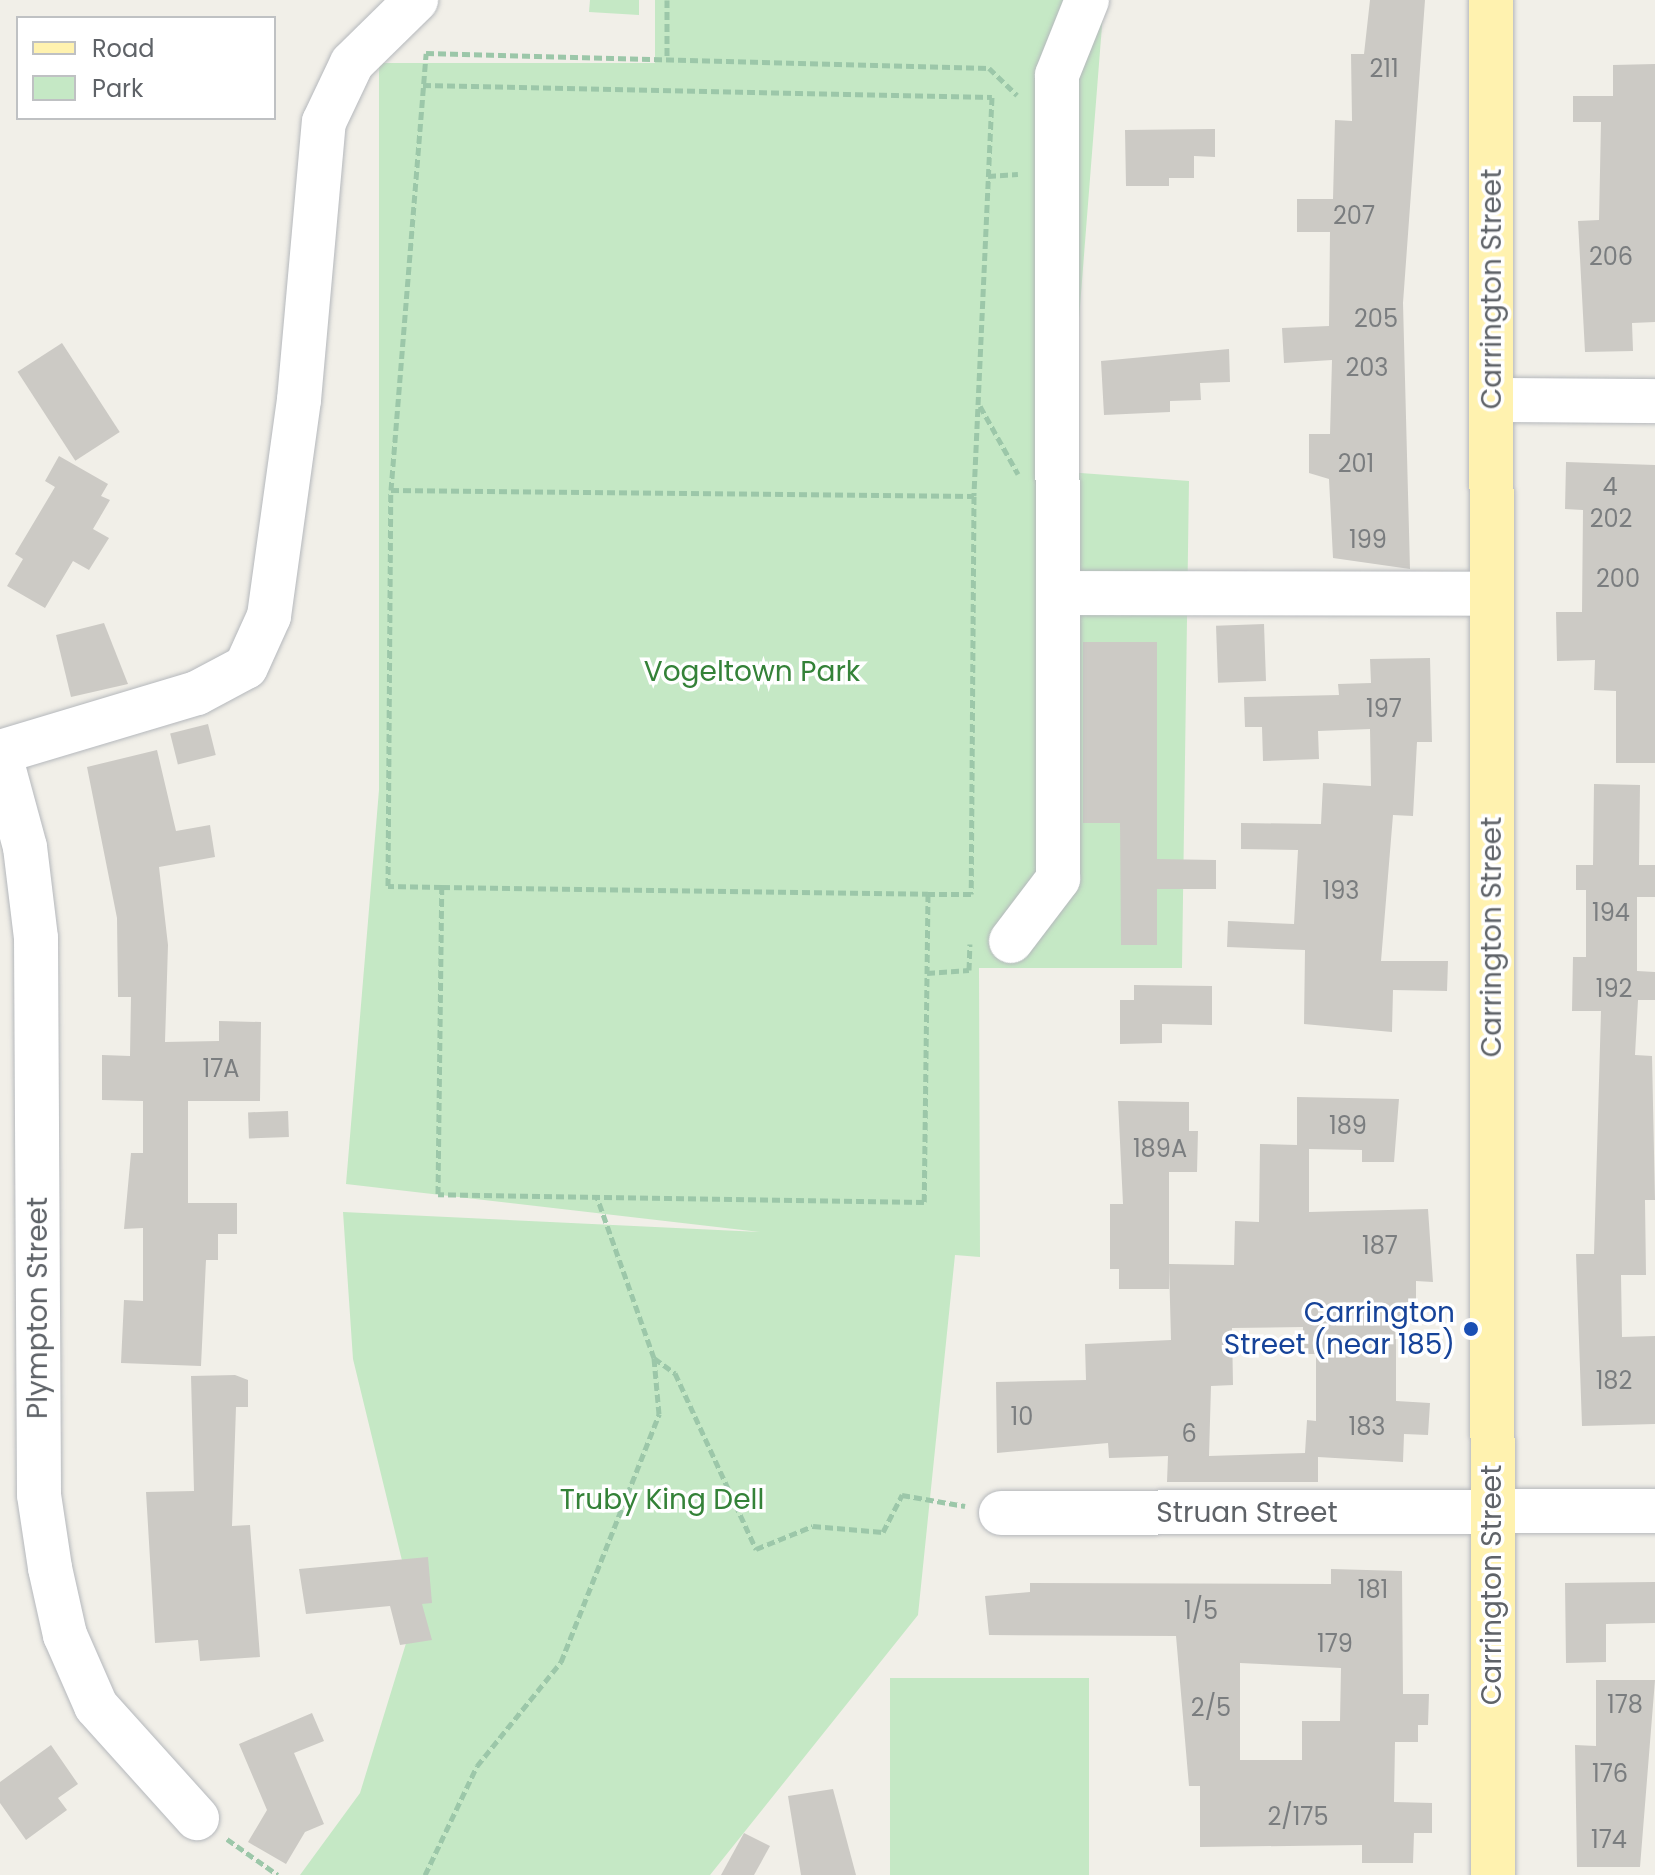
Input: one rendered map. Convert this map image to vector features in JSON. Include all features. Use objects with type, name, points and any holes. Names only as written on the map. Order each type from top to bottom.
[{"type":"main road","name":"Carrington Street","points":[[1491,0],[1493,1875]]},
{"type":"street","points":[[0,754],[197,693],[246,667],[269,616],[299,400],[324,122],[352,63],[416,0]]},
{"type":"street","points":[[1011,941],[1058,879],[1057,75],[1087,0]]},
{"type":"street","points":[[1492,400],[1655,401]]},
{"type":"street","points":[[1060,593],[1492,594]]},
{"type":"street","name":"Plympton Street","points":[[0,754],[25,847],[36,938],[39,1495],[50,1568],[65,1635],[96,1706],[197,1818]]},
{"type":"street","name":"Struan Street","points":[[1001,1513],[1655,1511]]},
{"type":"path","points":[[667,0],[667,59]]},
{"type":"path","points":[[423,85],[992,97],[974,496],[971,894],[388,886],[391,490],[423,85],[426,53],[989,68],[1058,140]]},
{"type":"path","points":[[391,490],[974,496]]},
{"type":"path","points":[[442,887],[438,1194],[924,1202],[928,894]]},
{"type":"path","points":[[927,973],[969,970],[970,940],[1011,941]]},
{"type":"path","points":[[425,1875],[477,1766],[561,1662],[646,1464],[659,1414],[654,1358],[597,1197]]},
{"type":"path","points":[[654,1358],[675,1373],[756,1549],[813,1526],[883,1532],[902,1495],[1001,1513]]},
{"type":"path","points":[[197,1818],[278,1875]]},
{"type":"green space","points":[[590,0],[639,0],[639,15],[589,12]]},
{"type":"green space","name":"Vogeltown Park","points":[[655,0],[1104,0],[1067,472],[1189,481],[1182,968],[979,968],[980,1257],[955,1255],[918,1615],[710,1875],[300,1875],[360,1793],[415,1614],[353,1359],[343,1212],[760,1232],[346,1184],[379,790],[379,63],[655,63]]},
{"type":"green space","points":[[890,1678],[1089,1678],[1089,1875],[890,1875]]},
{"type":"building","points":[[1370,0],[1425,0],[1403,303],[1410,569],[1333,558],[1329,479],[1309,473],[1309,434],[1330,434],[1332,360],[1284,363],[1282,328],[1329,326],[1330,232],[1297,232],[1297,199],[1333,199],[1335,120],[1352,121],[1351,54],[1364,54]]},
{"type":"building","points":[[1655,64],[1655,322],[1632,323],[1633,351],[1585,352],[1578,221],[1599,220],[1601,122],[1573,122],[1573,96],[1613,96],[1613,65]]},
{"type":"building","points":[[1215,129],[1215,157],[1194,156],[1194,178],[1169,178],[1169,186],[1126,186],[1125,130]]},
{"type":"building","points":[[62,343],[120,432],[75,461],[18,372]]},
{"type":"building","points":[[1229,349],[1230,382],[1200,383],[1201,400],[1170,401],[1170,412],[1104,415],[1101,361]]},
{"type":"building","points":[[59,456],[108,484],[101,496],[110,500],[93,529],[109,538],[89,570],[73,561],[45,608],[7,586],[23,559],[15,554],[55,487],[45,481]]},
{"type":"building","points":[[1566,462],[1655,465],[1655,763],[1616,763],[1616,691],[1594,690],[1595,660],[1557,661],[1556,612],[1582,612],[1583,510],[1565,509]]},
{"type":"building","points":[[104,623],[128,684],[71,697],[56,635]]},
{"type":"building","points":[[1264,624],[1266,681],[1218,683],[1216,626]]},
{"type":"building","points":[[1083,642],[1157,642],[1157,859],[1216,860],[1216,889],[1157,889],[1157,945],[1121,945],[1120,823],[1083,823]]},
{"type":"building","points":[[1430,658],[1432,742],[1417,742],[1413,816],[1393,815],[1381,961],[1448,961],[1447,991],[1393,990],[1392,1032],[1304,1024],[1305,950],[1227,947],[1228,921],[1294,924],[1298,850],[1241,849],[1241,823],[1321,824],[1323,783],[1371,786],[1370,729],[1318,731],[1319,759],[1263,761],[1262,727],[1245,727],[1244,697],[1339,695],[1338,684],[1371,683],[1370,659]]},
{"type":"building","points":[[208,724],[216,755],[178,764],[170,733]]},
{"type":"building","points":[[157,750],[176,831],[210,825],[215,857],[159,867],[168,945],[165,1042],[219,1041],[219,1021],[261,1022],[260,1101],[188,1101],[188,1203],[237,1203],[237,1234],[218,1234],[218,1260],[206,1260],[201,1366],[121,1363],[124,1300],[143,1301],[143,1228],[124,1229],[131,1153],[143,1153],[143,1101],[102,1100],[102,1055],[130,1056],[131,997],[118,997],[117,918],[87,767]]},
{"type":"building","points":[[1594,784],[1640,785],[1639,865],[1655,865],[1655,897],[1637,897],[1637,971],[1655,972],[1655,1000],[1638,1000],[1635,1055],[1652,1056],[1655,1200],[1645,1200],[1646,1275],[1621,1275],[1622,1337],[1655,1336],[1655,1424],[1582,1426],[1576,1254],[1594,1254],[1601,1011],[1572,1011],[1573,957],[1586,957],[1586,890],[1576,890],[1576,865],[1593,865]]},
{"type":"building","points":[[1134,985],[1212,986],[1212,1025],[1162,1024],[1162,1043],[1120,1044],[1120,1000],[1134,1000]]},
{"type":"building","points":[[1297,1097],[1399,1099],[1394,1162],[1362,1162],[1362,1150],[1309,1149],[1309,1212],[1428,1209],[1433,1282],[1416,1281],[1416,1317],[1396,1317],[1396,1401],[1430,1403],[1428,1435],[1404,1434],[1403,1462],[1318,1457],[1318,1482],[1167,1482],[1168,1456],[1109,1458],[1108,1443],[997,1453],[996,1382],[1086,1380],[1085,1344],[1171,1340],[1169,1264],[1234,1265],[1235,1221],[1259,1222],[1260,1144],[1297,1145]],"holes":[[[1303,1327],[1303,1354],[1316,1354],[1316,1421],[1307,1420],[1305,1453],[1209,1456],[1211,1386],[1233,1385],[1232,1328]]]},
{"type":"building","points":[[1118,1101],[1189,1102],[1189,1131],[1198,1131],[1197,1172],[1169,1172],[1169,1289],[1119,1289],[1119,1269],[1110,1269],[1110,1204],[1123,1204]]},
{"type":"building","points":[[288,1111],[289,1137],[249,1138],[248,1112]]},
{"type":"building","points":[[235,1375],[248,1380],[248,1407],[236,1407],[232,1526],[250,1525],[260,1657],[200,1661],[198,1640],[155,1643],[146,1492],[194,1491],[191,1376]]},
{"type":"building","points":[[428,1557],[432,1603],[422,1604],[432,1640],[400,1645],[390,1606],[306,1614],[299,1569]]},
{"type":"building","points":[[1331,1569],[1402,1571],[1403,1694],[1429,1694],[1428,1725],[1418,1725],[1418,1742],[1395,1742],[1394,1802],[1432,1803],[1432,1833],[1414,1833],[1413,1863],[1362,1863],[1362,1845],[1200,1847],[1200,1786],[1189,1786],[1176,1636],[989,1635],[985,1596],[1030,1592],[1030,1583],[1331,1584]],"holes":[[[1240,1663],[1341,1668],[1340,1721],[1302,1721],[1302,1760],[1240,1760]]]},
{"type":"building","points":[[1655,1582],[1655,1623],[1606,1624],[1606,1662],[1566,1663],[1565,1583]]},
{"type":"building","points":[[1596,1680],[1655,1680],[1640,1867],[1577,1867],[1575,1745],[1596,1746]]},
{"type":"building","points":[[312,1713],[324,1741],[294,1753],[324,1824],[305,1832],[286,1864],[248,1842],[267,1810],[239,1744]]},
{"type":"building","points":[[51,1745],[78,1784],[58,1798],[67,1810],[26,1840],[0,1803],[0,1782]]},
{"type":"building","points":[[833,1789],[856,1875],[801,1875],[788,1796]]},
{"type":"building","points":[[744,1833],[770,1846],[754,1875],[721,1875]]},
{"type":"place","name":"Carrington Street (near 185)","points":[[1471,1329]]},
{"type":"park label","name":"Truby King Dell","points":[[662,1500]]}]
